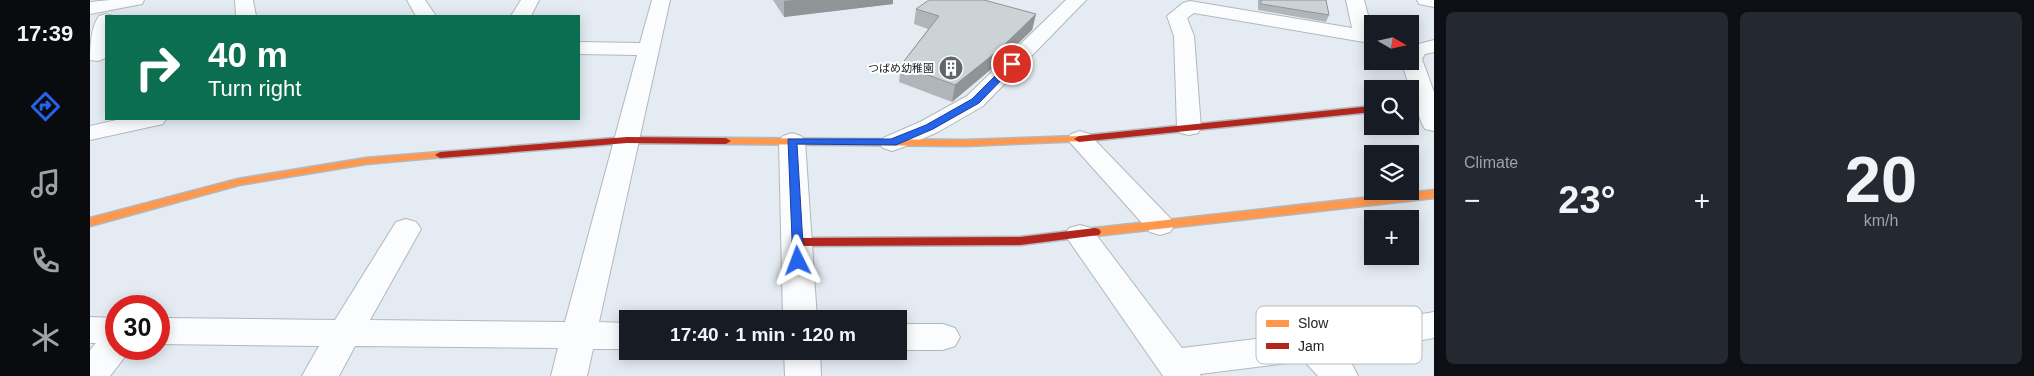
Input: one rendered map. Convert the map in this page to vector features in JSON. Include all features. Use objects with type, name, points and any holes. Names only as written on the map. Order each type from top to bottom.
[{"type":"street","points":[[90,8],[108,14],[135,0],[141,0]]},
{"type":"street","points":[[244,0],[246,15]]},
{"type":"street","points":[[416,0],[425,15]]},
{"type":"street","points":[[522,15],[530,0]]},
{"type":"street","points":[[569,376],[661,0]]},
{"type":"street","points":[[892,142],[929,127],[975,101],[1076,0]]},
{"type":"street","points":[[1189,128],[1184,36],[1177,16],[1190,7],[1228,6],[1364,36],[1355,0]]},
{"type":"street","points":[[1426,0],[1434,1]]},
{"type":"street","points":[[1026,20],[1050,27]]},
{"type":"street","points":[[98,56],[105,27]]},
{"type":"street","points":[[1426,111],[1411,59],[1418,50],[1434,46]]},
{"type":"street","points":[[580,48],[649,49]]},
{"type":"street","points":[[90,222],[238,182],[357,163],[627,140],[965,143],[1080,139],[1364,110]]},
{"type":"street","points":[[90,133],[149,120]]},
{"type":"street","points":[[1080,139],[1160,225]]},
{"type":"street","points":[[792,141],[800,310]]},
{"type":"street","points":[[797,242],[1020,241],[1434,194]]},
{"type":"street","points":[[320,376],[406,229]]},
{"type":"street","points":[[1080,235],[1179,370],[1256,356]]},
{"type":"street","points":[[90,330],[105,331]]},
{"type":"street","points":[[170,331],[619,336]]},
{"type":"street","points":[[907,337],[943,337]]},
{"type":"street","points":[[90,374],[105,357]]},
{"type":"street","points":[[802,360],[803,376]]},
{"type":"street","points":[[1329,364],[1340,376]]},
{"type":"building","points":[[929,0],[984,0],[1036,14],[1000,49],[955,85],[901,65],[939,16],[916,9]]},
{"type":"building","points":[[1261,0],[1326,0],[1329,15],[1261,4]]},
{"type":"traffic: slow","points":[[726,141],[965,143],[1079,139]]},
{"type":"traffic: slow","points":[[90,222],[238,182],[366,161],[440,155]]},
{"type":"traffic: slow","points":[[1095,232],[1434,194]]},
{"type":"traffic: jam","points":[[1079,139],[1364,110]]},
{"type":"traffic: jam","points":[[440,155],[627,140],[726,141]]},
{"type":"traffic: jam","points":[[797,242],[1020,241],[1095,232]]},
{"type":"place","name":"つばめ幼稚園","points":[[951,68]]},
{"type":"route","points":[[798,261],[792,141],[892,142],[929,127],[975,101],[1012,64]]}]
